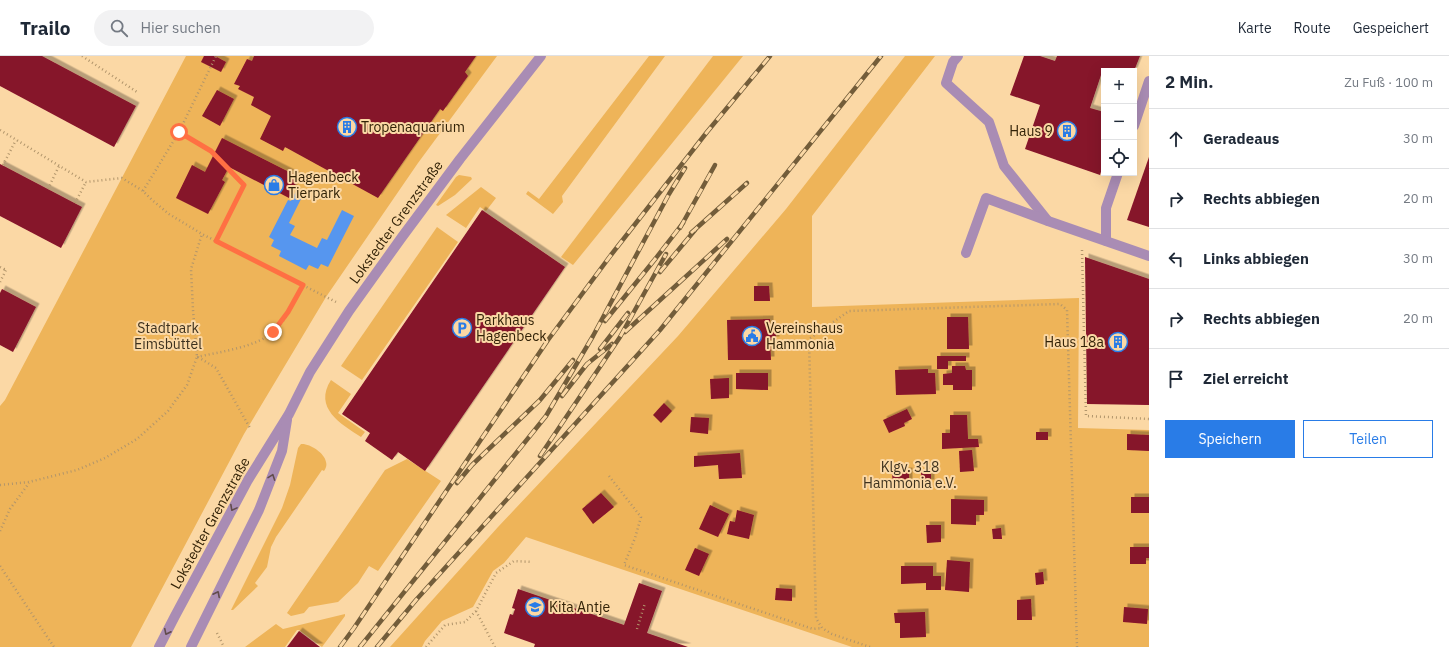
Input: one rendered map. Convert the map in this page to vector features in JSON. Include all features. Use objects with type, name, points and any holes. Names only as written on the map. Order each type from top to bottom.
[{"type":"street","name":"Lokstedter Grenzstraße","points":[[159,647],[248,480],[289,414],[310,372],[349,311],[460,159],[541,56]]},
{"type":"street","points":[[958,56],[953,62],[946,84],[988,122],[1004,166],[1048,221]]},
{"type":"street","points":[[1137,117],[1149,81]]},
{"type":"street","points":[[1106,241],[1106,208],[1117,176]]},
{"type":"street","points":[[966,253],[986,198],[1149,256]]},
{"type":"street","name":"Lokstedter Grenzstraße","points":[[191,647],[259,510],[282,450],[289,414]]},
{"type":"path","points":[[82,56],[137,92]]},
{"type":"path","points":[[143,191],[179,132],[216,56]]},
{"type":"path","points":[[0,130],[86,182],[122,178],[143,191],[169,214],[202,234],[337,303]]},
{"type":"path","points":[[179,132],[211,151],[244,185],[216,241]]},
{"type":"path","points":[[3,165],[16,140]]},
{"type":"path","points":[[48,189],[59,166]]},
{"type":"path","points":[[74,203],[86,182]]},
{"type":"path","points":[[0,485],[29,482],[77,470],[105,458],[137,439],[168,411],[187,385],[197,357],[192,310],[191,269],[202,234]]},
{"type":"path","points":[[1075,248],[1082,250],[1086,416],[1149,418]]},
{"type":"path","points":[[0,282],[3,269]]},
{"type":"path","points":[[197,357],[226,351],[259,341],[273,332],[288,312],[303,285]]},
{"type":"path","points":[[870,647],[832,634],[822,628],[816,618],[809,339],[848,310],[1060,304],[1067,310],[1077,647]]},
{"type":"path","points":[[197,357],[216,368],[250,428]]},
{"type":"path","points":[[609,476],[641,517],[635,538],[624,565],[813,629],[822,628]]},
{"type":"path","points":[[0,531],[10,509],[29,482]]},
{"type":"path","points":[[426,647],[445,625],[465,622],[476,611],[496,573],[514,561],[532,562]]},
{"type":"path","points":[[0,566],[54,647]]},
{"type":"path","points":[[637,629],[644,603]]},
{"type":"path","points":[[476,611],[495,647]]},
{"type":"path","points":[[217,633],[224,647]]},
{"type":"green space","name":"Stadtpark Eimsbüttel","points":[[186,56],[497,56],[418,163],[326,297],[244,434],[131,647],[0,647],[0,406],[5,400]]},
{"type":"green space","points":[[649,56],[665,56],[562,196],[563,202],[553,214],[526,194],[528,191],[539,199]]},
{"type":"green space","points":[[713,56],[743,56],[573,265],[561,257]]},
{"type":"green space","name":"Klgv. 318 Hammonia e.V.","points":[[905,56],[935,56],[812,216],[812,307],[1079,298],[1078,428],[1149,430],[1149,647],[852,647],[526,537],[504,563],[493,571],[473,607],[442,621],[425,641],[422,647],[390,647],[498,527],[678,336],[786,209]]},
{"type":"green space","points":[[459,175],[471,177],[472,179],[455,195],[438,206],[436,205],[456,177]]},
{"type":"green space","points":[[481,187],[496,198],[486,211],[480,207],[466,228],[446,215]]},
{"type":"green space","points":[[437,227],[458,242],[362,380],[341,366]]},
{"type":"green space","points":[[331,380],[351,394],[338,413],[365,432],[361,437],[338,421],[327,407],[325,399],[326,390]]},
{"type":"green space","points":[[301,444],[308,445],[320,452],[325,459],[326,468],[324,471],[322,470],[276,537],[271,547],[267,567],[255,583],[258,586],[233,610],[231,610],[282,508],[290,485],[298,448]]},
{"type":"green space","points":[[407,459],[441,481],[378,571],[369,566],[358,583],[338,602],[309,607],[304,613],[291,616],[287,613],[385,470]]},
{"type":"green space","points":[[345,614],[322,647],[297,630],[285,647],[245,647],[276,624],[283,629]]},
{"type":"water","points":[[296,191],[303,195],[289,223],[295,226],[290,235],[317,248],[322,238],[327,240],[342,210],[354,216],[328,267],[321,264],[318,269],[309,265],[306,270],[279,256],[281,251],[271,246],[274,240],[269,237],[288,200],[291,201]]},
{"type":"building","points":[[0,56],[42,56],[136,106],[114,147],[0,86]]},
{"type":"building","points":[[204,56],[215,56],[226,62],[221,72],[201,62]]},
{"type":"building","name":"Tropenaquarium","points":[[254,56],[476,56],[465,72],[468,76],[443,111],[440,109],[378,198],[285,147],[283,151],[260,139],[271,116],[251,105],[254,97],[238,89],[240,86],[234,84],[247,59],[252,61]]},
{"type":"building","name":"Haus 9","points":[[1024,56],[1040,56],[1055,61],[1057,56],[1140,56],[1135,68],[1101,68],[1101,75],[1090,108],[1101,111],[1100,175],[1025,149],[1040,105],[1010,95]]},
{"type":"building","points":[[217,90],[234,99],[220,126],[202,116]]},
{"type":"building","points":[[222,138],[299,177],[289,198],[229,167],[222,180],[225,182],[208,214],[176,198],[192,165],[205,172]]},
{"type":"building","points":[[1149,157],[1149,227],[1127,220]]},
{"type":"building","points":[[0,164],[82,207],[61,248],[0,216]]},
{"type":"building","name":"Parkhaus Hagenbeck","points":[[482,210],[565,267],[425,471],[398,452],[392,460],[365,441],[370,433],[342,414]]},
{"type":"building","name":"Haus 18a","points":[[1085,257],[1149,279],[1149,405],[1087,404]]},
{"type":"building","points":[[754,286],[769,286],[770,301],[754,301]]},
{"type":"building","points":[[2,289],[36,307],[13,352],[0,345],[0,293]]},
{"type":"building","points":[[947,317],[968,317],[969,349],[947,349]]},
{"type":"building","name":"Vereinshaus Hammonia","points":[[770,319],[770,331],[776,331],[776,340],[770,340],[771,360],[728,360],[727,320]]},
{"type":"building","points":[[937,356],[966,356],[966,361],[948,361],[948,369],[937,369]]},
{"type":"building","points":[[952,366],[965,366],[966,370],[972,370],[972,390],[953,390],[953,385],[943,385],[943,374],[952,373]]},
{"type":"building","points":[[928,369],[928,373],[935,373],[936,394],[896,395],[895,370]]},
{"type":"building","points":[[736,373],[768,373],[768,390],[736,389]]},
{"type":"building","points":[[729,378],[729,398],[711,399],[710,379]]},
{"type":"building","points":[[664,403],[672,411],[661,423],[653,415]]},
{"type":"building","points":[[907,409],[912,419],[904,423],[905,426],[889,433],[883,420]]},
{"type":"building","points":[[950,415],[967,415],[968,439],[978,439],[979,447],[942,449],[942,433],[950,433]]},
{"type":"building","points":[[691,417],[709,418],[708,434],[690,432]]},
{"type":"building","points":[[1036,432],[1048,432],[1048,440],[1036,440]]},
{"type":"building","points":[[1127,434],[1149,435],[1149,451],[1127,450]]},
{"type":"building","points":[[972,450],[974,471],[960,472],[959,451]]},
{"type":"building","points":[[740,453],[742,478],[719,479],[718,465],[694,467],[694,456]]},
{"type":"building","points":[[909,471],[909,488],[893,489],[892,472]]},
{"type":"building","points":[[931,471],[931,483],[922,483],[921,472]]},
{"type":"building","points":[[601,493],[614,507],[593,524],[582,509]]},
{"type":"building","points":[[1131,497],[1149,497],[1149,513],[1131,513]]},
{"type":"building","points":[[951,499],[984,500],[984,515],[976,515],[976,525],[951,524]]},
{"type":"building","points":[[710,505],[729,514],[718,537],[699,529]]},
{"type":"building","points":[[737,510],[754,515],[749,539],[727,534],[730,521],[735,522]]},
{"type":"building","points":[[926,525],[941,525],[941,542],[927,543]]},
{"type":"building","points":[[1001,528],[1002,539],[993,539],[992,529]]},
{"type":"building","points":[[1130,547],[1149,547],[1149,558],[1146,558],[1146,564],[1130,564]]},
{"type":"building","points":[[695,548],[709,554],[699,576],[685,570]]},
{"type":"building","points":[[947,560],[970,562],[969,592],[945,590]]},
{"type":"building","points":[[901,566],[933,566],[933,576],[941,576],[941,590],[926,590],[926,583],[901,584]]},
{"type":"building","points":[[1043,572],[1044,584],[1036,585],[1035,573]]},
{"type":"building","points":[[639,583],[662,591],[647,633],[688,647],[534,647],[535,644],[504,633],[510,614],[513,615],[515,609],[512,608],[518,589],[624,625]]},
{"type":"building","points":[[776,588],[792,589],[792,601],[775,600]]},
{"type":"building","points":[[1031,599],[1032,620],[1017,620],[1017,600]]},
{"type":"building","points":[[1124,607],[1148,609],[1147,624],[1123,622]]},
{"type":"building","points":[[925,612],[926,637],[900,638],[900,623],[895,623],[894,613]]},
{"type":"building","points":[[299,631],[320,647],[287,647]]},
{"type":"railway","points":[[340,647],[548,340],[611,255],[707,132],[770,56]]},
{"type":"railway","points":[[377,647],[416,600],[660,330],[881,56]]},
{"type":"railway","points":[[680,228],[715,165]]},
{"type":"railway","points":[[360,647],[546,416],[593,336],[669,194],[685,168]]},
{"type":"railway","points":[[691,233],[747,183]]},
{"type":"railway","points":[[605,321],[683,223]]},
{"type":"railway","points":[[660,272],[695,230]]},
{"type":"railway","points":[[625,332],[727,239]]},
{"type":"railway","points":[[540,456],[620,337],[666,254]]},
{"type":"railway","points":[[600,349],[628,313]]},
{"type":"railway","points":[[562,396],[587,364],[612,344]]},
{"type":"railway","points":[[457,483],[472,465],[540,400],[573,360]]},
{"type":"place","name":"Tropenaquarium","points":[[347,127]]},
{"type":"place","name":"Haus 9","points":[[1067,131]]},
{"type":"place","name":"Hagenbeck Tierpark","points":[[274,185]]},
{"type":"place","name":"Parkhaus Hagenbeck","points":[[462,328]]},
{"type":"place","name":"Vereinshaus Hammonia","points":[[752,336]]},
{"type":"place","name":"Haus 18a","points":[[1118,342]]},
{"type":"place","name":"Kita Antje","points":[[535,607]]},
{"type":"route","points":[[179,132],[211,151],[244,185],[216,241],[303,285],[288,312],[273,332]]}]
